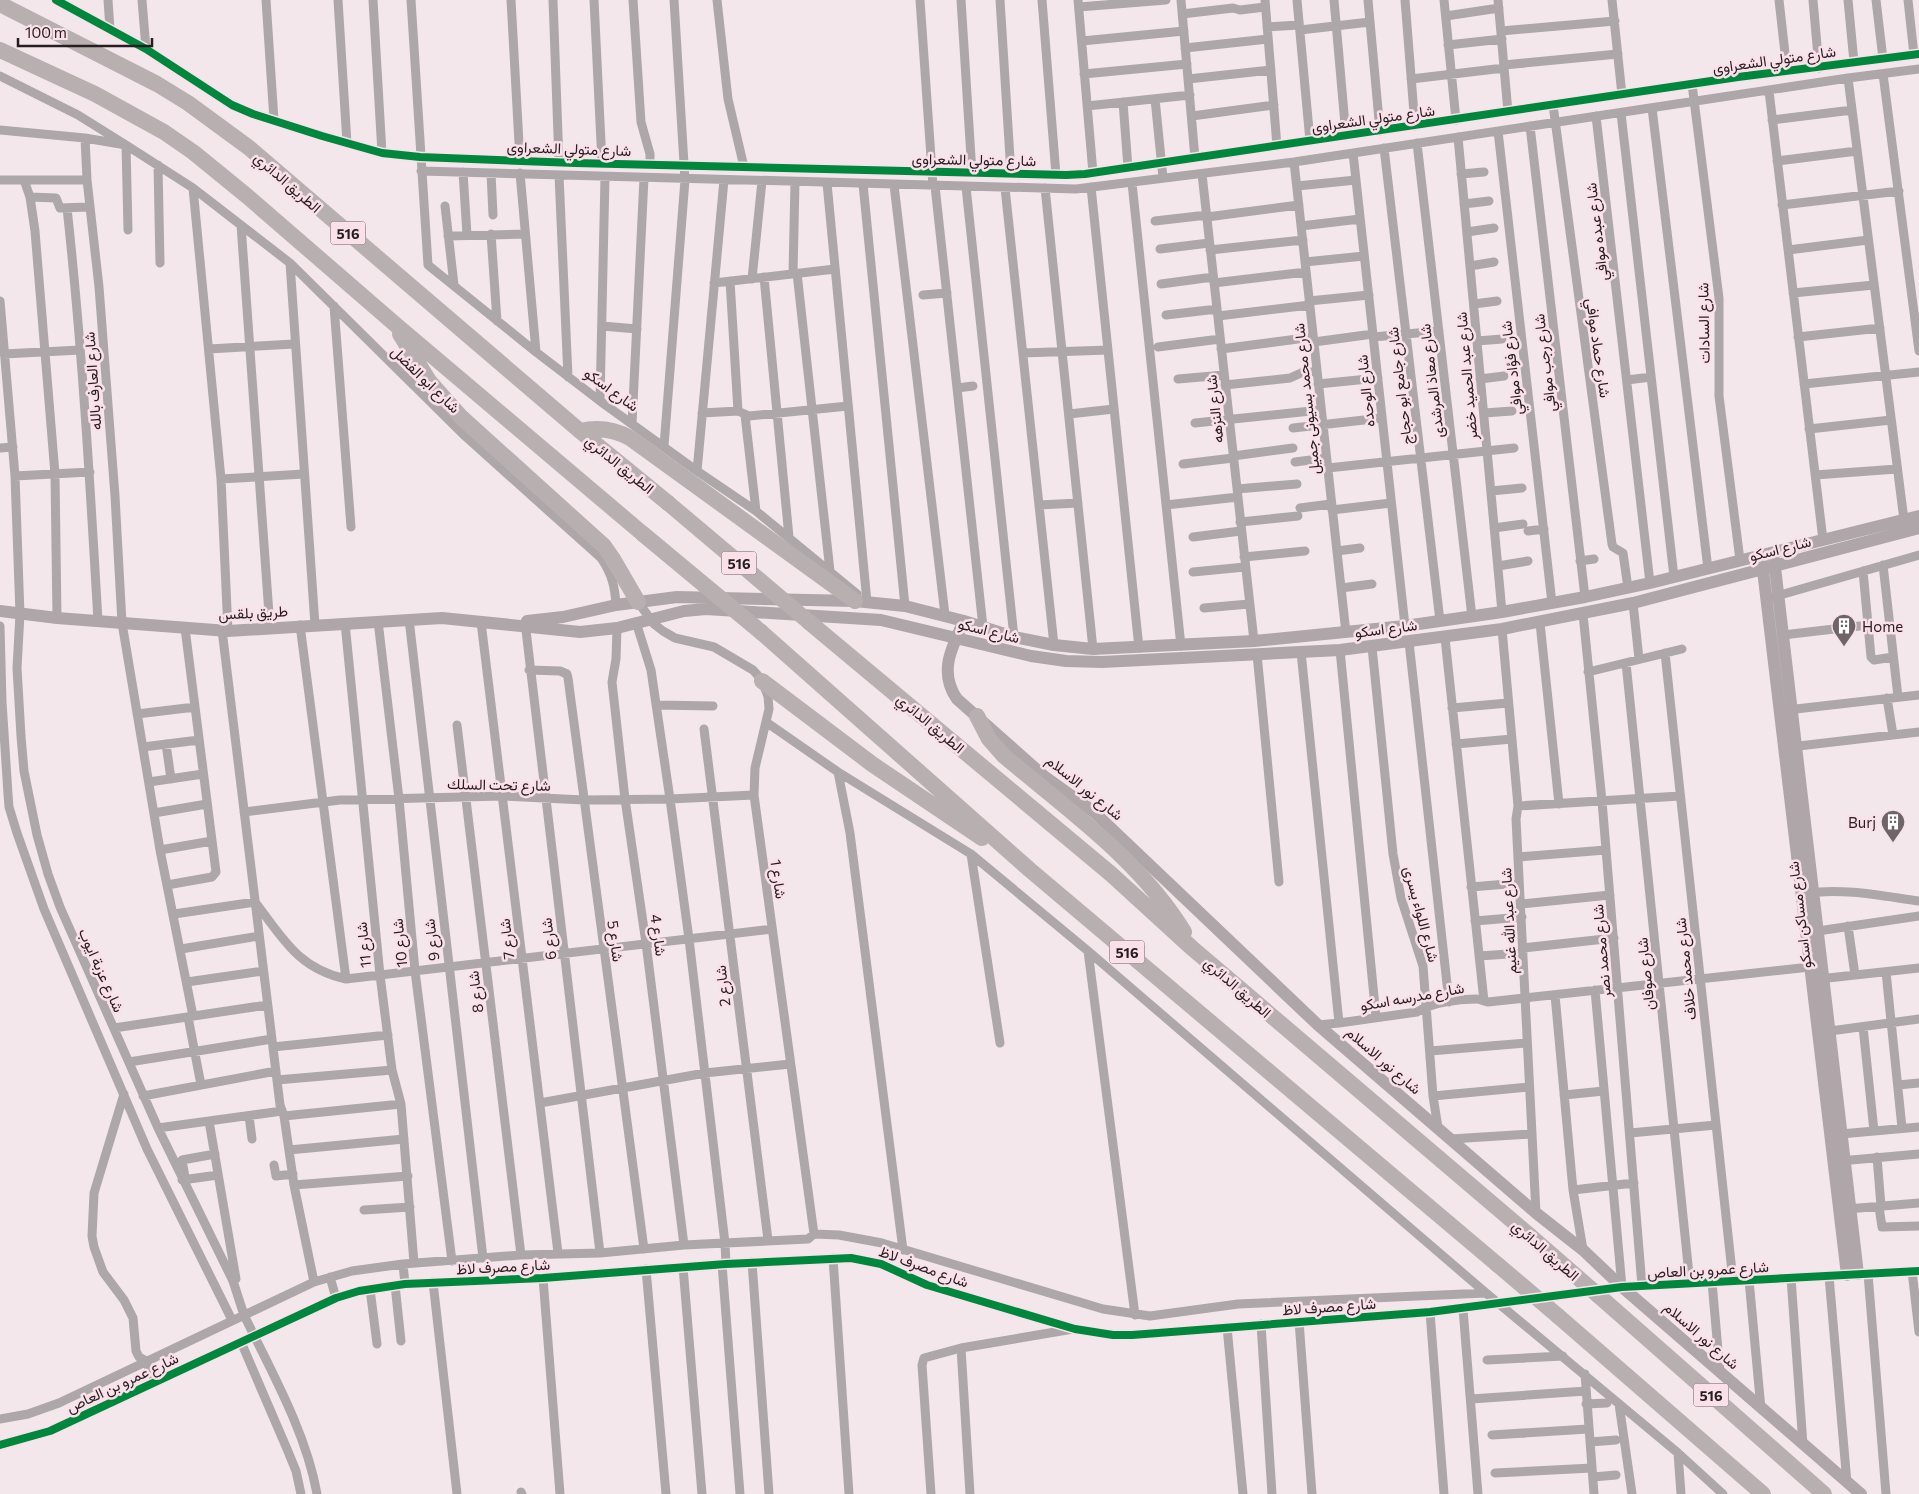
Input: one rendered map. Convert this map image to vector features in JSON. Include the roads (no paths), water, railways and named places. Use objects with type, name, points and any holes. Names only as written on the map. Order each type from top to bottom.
[{"type":"highway","name":"الطريق الدائري","points":[[0,4],[156,84],[219,124],[255,153],[580,431],[1111,874],[1192,948],[1529,1235],[1824,1494]]},
{"type":"highway","name":"516","points":[[0,50],[95,94],[164,132],[193,152],[247,196],[396,325],[761,632],[1030,870],[1558,1316],[1763,1494]]},
{"type":"highway","points":[[396,325],[420,367],[449,405],[535,486],[604,546],[638,602]]},
{"type":"highway","points":[[580,431],[594,428],[608,430],[630,438],[861,601]]},
{"type":"highway","points":[[762,681],[872,764],[1030,870]]},
{"type":"highway","points":[[977,716],[989,739],[1004,756],[1121,855],[1143,877],[1170,910],[1192,948]]},
{"type":"main road","name":"شارع اسكو","points":[[861,601],[906,606],[945,615],[1014,637],[1054,645],[1093,649],[1254,641],[1405,626],[1472,617],[1584,597],[1650,584],[1919,516]]},
{"type":"main road","name":"شارع اسكو","points":[[525,624],[580,632],[617,628],[684,611],[706,609],[849,617],[897,622],[1022,654],[1066,661],[1102,662],[1340,650],[1502,630],[1583,614],[1919,528]]},
{"type":"main road","name":"شارع مساكن اسكو","points":[[1767,553],[1807,893],[1810,966],[1818,979],[1830,1031],[1830,1083],[1841,1134],[1839,1161]]},
{"type":"main road","points":[[525,624],[616,605],[677,597],[861,601]]},
{"type":"main road","name":"شارع مساكن اسكو","points":[[1772,598],[1782,635],[1785,710]]},
{"type":"main road","name":"طريق بلقس","points":[[0,611],[57,618],[225,631],[442,618],[525,624]]},
{"type":"main road","name":"شارع نور الاسلام","points":[[964,620],[956,638],[947,669],[947,680],[957,698],[1045,777],[1094,812],[1318,1025],[1536,1213],[1583,1250],[1622,1287],[1861,1494]]},
{"type":"main road","name":"شارع مساكن اسكو","points":[[1807,893],[1818,931],[1818,979],[1839,1161],[1845,1210],[1858,1274]]},
{"type":"street","name":"شارع متولي الشعراوى","points":[[56,0],[74,5],[232,105],[382,153],[420,157],[650,165],[1056,175],[1093,173],[1738,77],[1916,55]]},
{"type":"street","points":[[108,0],[110,28]]},
{"type":"street","points":[[142,0],[146,49]]},
{"type":"street","points":[[266,0],[274,120]]},
{"type":"street","points":[[338,0],[347,143]]},
{"type":"street","points":[[373,0],[382,153]]},
{"type":"street","name":"شارع اسكو","points":[[411,0],[428,265],[568,377],[697,471],[756,511],[830,571],[861,601]]},
{"type":"street","points":[[511,0],[520,161]]},
{"type":"street","points":[[553,0],[559,162]]},
{"type":"street","points":[[594,0],[602,163]]},
{"type":"street","points":[[633,0],[641,122],[650,154],[650,165]]},
{"type":"street","points":[[664,446],[685,180],[674,0]]},
{"type":"street","points":[[716,0],[728,99],[744,167]]},
{"type":"street","points":[[920,0],[932,172],[983,627]]},
{"type":"street","points":[[961,0],[972,173]]},
{"type":"street","points":[[1000,0],[1011,174]]},
{"type":"street","points":[[1042,0],[1056,175]]},
{"type":"street","points":[[1093,173],[1078,4],[1166,0]]},
{"type":"street","points":[[1181,0],[1195,158]]},
{"type":"street","points":[[1297,0],[1310,141]]},
{"type":"street","points":[[1334,0],[1346,136]]},
{"type":"street","points":[[1368,0],[1380,131]]},
{"type":"street","points":[[1404,0],[1415,126]]},
{"type":"street","points":[[1444,0],[1456,120]]},
{"type":"street","points":[[1612,0],[1622,95]]},
{"type":"street","points":[[1779,0],[1787,72]]},
{"type":"street","points":[[1813,0],[1819,68]]},
{"type":"street","points":[[1848,0],[1854,62]]},
{"type":"street","points":[[1876,0],[1883,59]]},
{"type":"street","points":[[1908,0],[1916,55]]},
{"type":"street","points":[[1182,14],[1234,8],[1240,10],[1265,4],[1277,146]]},
{"type":"street","points":[[1446,16],[1498,4],[1508,112]]},
{"type":"street","points":[[1448,45],[1501,35],[1614,21]]},
{"type":"street","points":[[1267,27],[1336,26],[1370,22]]},
{"type":"street","points":[[1082,41],[1184,31]]},
{"type":"street","points":[[1185,48],[1268,39]]},
{"type":"street","points":[[1411,80],[1618,54]]},
{"type":"street","points":[[1868,61],[1870,75]]},
{"type":"street","points":[[1084,74],[1187,64]]},
{"type":"street","name":"شارع متولي الشعراوى","points":[[421,171],[1005,188],[1091,187],[1294,162],[1848,78],[1919,69]]},
{"type":"street","points":[[1188,79],[1271,70]]},
{"type":"street","points":[[1883,74],[1919,351]]},
{"type":"street","name":"شارع ابو الفضل","points":[[0,76],[78,115],[158,165],[193,188],[290,263],[465,436],[601,558],[610,572],[615,587],[616,605]]},
{"type":"street","points":[[1738,77],[1740,95]]},
{"type":"street","points":[[1848,78],[1904,520]]},
{"type":"street","name":"شارع السادات","points":[[1692,84],[1718,298],[1719,396],[1740,560]]},
{"type":"street","points":[[1769,91],[1823,540]]},
{"type":"street","points":[[1087,106],[1190,95]]},
{"type":"street","points":[[1155,99],[1163,178]]},
{"type":"street","points":[[1123,102],[1128,168]]},
{"type":"street","points":[[1192,116],[1274,105]]},
{"type":"street","name":"شارع حماد موافي","points":[[1553,105],[1612,544],[1613,547],[1623,553],[1628,588]]},
{"type":"street","points":[[1652,108],[1708,569]]},
{"type":"street","points":[[1772,120],[1852,110]]},
{"type":"street","points":[[1621,113],[1674,577]]},
{"type":"street","name":"شارع عبده موافي","points":[[1596,116],[1650,584]]},
{"type":"street","name":"شارع رجب موافي","points":[[1530,126],[1584,597]]},
{"type":"street","points":[[0,130],[84,138],[126,145],[128,230]]},
{"type":"street","name":"شارع فؤاد موافي","points":[[1498,131],[1552,603]]},
{"type":"street","name":"شارع عبد الحميد خضر","points":[[1458,137],[1502,612]]},
{"type":"street","name":"شارع العارف بالله","points":[[84,138],[86,180],[99,287],[115,496],[122,623],[160,850],[187,982],[195,1052],[201,1085]]},
{"type":"street","name":"شارع معاذ المرشدى","points":[[1417,143],[1472,617]]},
{"type":"street","name":"شارع جامع ابو حجاج","points":[[1384,148],[1440,621]]},
{"type":"street","points":[[1777,161],[1857,151]]},
{"type":"street","name":"شارع الوحده","points":[[1353,153],[1405,626]]},
{"type":"street","name":"شارع محمد بسيونى جميل","points":[[1294,162],[1346,633]]},
{"type":"street","points":[[158,165],[160,263]]},
{"type":"street","points":[[463,172],[467,235]]},
{"type":"street","points":[[1462,174],[1484,172]]},
{"type":"street","points":[[491,173],[493,215]]},
{"type":"street","points":[[520,173],[536,352]]},
{"type":"street","name":"شارع النزهه","points":[[1202,174],[1254,641]]},
{"type":"street","points":[[559,175],[568,377]]},
{"type":"street","points":[[600,401],[605,177]]},
{"type":"street","points":[[632,424],[644,178]]},
{"type":"street","points":[[0,180],[86,180]]},
{"type":"street","points":[[24,180],[30,198],[35,231],[55,474],[57,618]]},
{"type":"street","points":[[697,471],[724,180]]},
{"type":"street","points":[[1297,186],[1356,180]]},
{"type":"street","points":[[752,279],[762,181]]},
{"type":"street","points":[[795,182],[795,273],[813,410],[830,571]]},
{"type":"street","points":[[827,183],[848,406],[861,601]]},
{"type":"street","points":[[1132,183],[1181,646]]},
{"type":"street","points":[[863,184],[906,606]]},
{"type":"street","points":[[894,185],[945,615]]},
{"type":"street","points":[[966,187],[1014,637]]},
{"type":"street","points":[[1091,187],[1139,648]]},
{"type":"street","points":[[193,188],[221,479],[225,631],[244,812],[280,1105],[314,1282]]},
{"type":"street","points":[[1005,188],[1054,645]]},
{"type":"street","points":[[1045,188],[1093,649]]},
{"type":"street","points":[[1782,205],[1899,191]]},
{"type":"street","points":[[30,198],[56,198],[59,208],[89,207]]},
{"type":"street","points":[[1464,204],[1489,201]]},
{"type":"street","points":[[1155,221],[1299,205]]},
{"type":"street","points":[[445,206],[454,285]]},
{"type":"street","points":[[67,208],[90,472],[98,621]]},
{"type":"street","points":[[1301,226],[1360,220]]},
{"type":"street","points":[[241,226],[270,628]]},
{"type":"street","points":[[1467,232],[1494,228]]},
{"type":"street","points":[[490,234],[497,321]]},
{"type":"street","points":[[448,236],[525,234]]},
{"type":"street","points":[[1160,249],[1303,240]]},
{"type":"street","points":[[1788,250],[1868,240]]},
{"type":"street","points":[[1305,262],[1364,256]]},
{"type":"street","points":[[1470,266],[1494,262]]},
{"type":"street","points":[[290,263],[294,344],[315,625]]},
{"type":"street","points":[[714,283],[835,269]]},
{"type":"street","points":[[1161,284],[1306,272]]},
{"type":"street","points":[[764,277],[789,538]]},
{"type":"street","points":[[730,281],[741,413],[756,511]]},
{"type":"street","points":[[1793,293],[1874,285]]},
{"type":"street","points":[[923,295],[947,293]]},
{"type":"street","points":[[1166,314],[1217,312],[1369,295]]},
{"type":"street","name":"شارع عزبة ايوب","points":[[0,301],[15,476],[20,614],[17,668],[21,736],[30,806],[48,874],[60,907],[143,1096],[227,1267],[244,1315],[302,1440],[311,1467],[316,1494]]},
{"type":"street","points":[[1474,304],[1497,301]]},
{"type":"street","points":[[334,306],[351,527]]},
{"type":"street","points":[[602,326],[637,329]]},
{"type":"street","points":[[1798,338],[1880,328]]},
{"type":"street","points":[[1221,350],[1314,339],[1439,331]]},
{"type":"street","points":[[1477,341],[1502,339]]},
{"type":"street","points":[[1158,347],[1220,340]]},
{"type":"street","points":[[209,349],[294,344]]},
{"type":"street","points":[[4,354],[80,350]]},
{"type":"street","points":[[1023,353],[1108,350]]},
{"type":"street","points":[[1225,385],[1290,378],[1301,373],[1317,371]]},
{"type":"street","points":[[1804,384],[1919,372]]},
{"type":"street","points":[[1178,379],[1224,375]]},
{"type":"street","points":[[1480,378],[1504,376]]},
{"type":"street","points":[[1627,380],[1651,377]]},
{"type":"street","points":[[1318,384],[1378,378]]},
{"type":"street","points":[[957,388],[973,386]]},
{"type":"street","points":[[702,413],[778,413],[848,406]]},
{"type":"street","points":[[1069,414],[1114,409]]},
{"type":"street","points":[[1195,423],[1321,410]]},
{"type":"street","points":[[1484,413],[1512,411]]},
{"type":"street","points":[[1293,428],[1382,418]]},
{"type":"street","points":[[1809,429],[1891,420]]},
{"type":"street","points":[[0,448],[13,447]]},
{"type":"street","points":[[1183,464],[1292,448]]},
{"type":"street","points":[[1328,468],[1514,448]]},
{"type":"street","points":[[1294,462],[1326,458]]},
{"type":"street","points":[[1815,475],[1897,469]]},
{"type":"street","points":[[15,476],[90,472]]},
{"type":"street","points":[[221,479],[304,474]]},
{"type":"street","points":[[1166,505],[1297,484]]},
{"type":"street","points":[[1491,491],[1522,488]]},
{"type":"street","points":[[1039,505],[1078,503]]},
{"type":"street","points":[[1193,537],[1299,512],[1332,507],[1392,503]]},
{"type":"street","points":[[1494,528],[1525,527],[1544,529]]},
{"type":"street","points":[[1336,552],[1360,548]]},
{"type":"street","points":[[1244,557],[1305,551]]},
{"type":"street","points":[[1772,598],[1919,555]]},
{"type":"street","points":[[1580,561],[1594,559]]},
{"type":"street","points":[[1498,566],[1528,561]]},
{"type":"street","points":[[1883,565],[1898,697]]},
{"type":"street","points":[[1192,572],[1245,567]]},
{"type":"street","points":[[1863,571],[1872,658],[1874,660],[1893,657]]},
{"type":"street","points":[[1340,588],[1372,584]]},
{"type":"street","points":[[638,602],[658,628],[669,635],[714,647],[753,670],[762,681]]},
{"type":"street","points":[[1632,603],[1640,659]]},
{"type":"street","points":[[1204,608],[1250,604]]},
{"type":"street","name":"شارع محمد نصر","points":[[1583,614],[1602,801],[1642,1286]]},
{"type":"street","name":"شارع 9","points":[[409,619],[483,1258]]},
{"type":"street","name":"شارع 10","points":[[378,621],[399,799],[416,971],[452,1261]]},
{"type":"street","name":"شارع 7","points":[[482,622],[558,1253]]},
{"type":"street","points":[[636,622],[651,670],[689,939],[705,1073],[725,1243],[724,1264],[740,1494]]},
{"type":"street","name":"شارع 11","points":[[345,623],[361,800],[380,975],[392,1070],[401,1104],[414,1263]]},
{"type":"street","points":[[1540,623],[1559,804]]},
{"type":"street","name":"شارع 6","points":[[525,624],[600,1252]]},
{"type":"street","points":[[1782,635],[1868,625]]},
{"type":"street","points":[[0,626],[2,702],[8,794],[12,820],[44,909],[161,1180],[232,1320]]},
{"type":"street","points":[[300,626],[346,978]]},
{"type":"street","points":[[167,885],[215,876],[216,872],[185,628]]},
{"type":"street","name":"شارع 4","points":[[617,628],[616,659],[612,682],[625,800],[646,943],[684,1245]]},
{"type":"street","name":"شارع عبد الله غنيم","points":[[1502,630],[1518,806],[1516,819],[1522,917],[1530,1134],[1536,1213]]},
{"type":"street","points":[[1445,638],[1484,1002]]},
{"type":"street","points":[[1410,642],[1449,1002]]},
{"type":"street","name":"شارع اللواء يسرى","points":[[1372,647],[1396,876],[1408,920],[1420,953],[1425,980],[1433,1096],[1438,1128]]},
{"type":"street","points":[[1588,672],[1682,649]]},
{"type":"street","points":[[1340,650],[1376,1017]]},
{"type":"street","points":[[1301,652],[1339,1024]]},
{"type":"street","name":"شارع محمد خلاف","points":[[1665,653],[1733,1281]]},
{"type":"street","points":[[1258,654],[1279,882]]},
{"type":"street","name":"شارع صوفان","points":[[1626,663],[1690,1284]]},
{"type":"street","name":"شارع 5","points":[[529,670],[560,671],[567,674],[644,1249]]},
{"type":"street","name":"شارع 1","points":[[762,681],[767,689],[769,702],[755,768],[754,795],[814,1234]]},
{"type":"street","points":[[1785,710],[1919,695]]},
{"type":"street","points":[[1888,698],[1893,735]]},
{"type":"street","points":[[1452,708],[1508,703]]},
{"type":"street","points":[[656,705],[713,706]]},
{"type":"street","points":[[137,714],[195,706]]},
{"type":"street","points":[[766,722],[838,772],[971,854],[1088,951],[1486,1292],[1678,1453],[1723,1494]]},
{"type":"street","name":"شارع 8","points":[[457,725],[521,1255]]},
{"type":"street","name":"شارع 2","points":[[704,729],[768,1240]]},
{"type":"street","points":[[1790,747],[1919,732]]},
{"type":"street","points":[[1456,744],[1512,739]]},
{"type":"street","points":[[143,748],[199,740]]},
{"type":"street","points":[[166,744],[171,778]]},
{"type":"street","points":[[838,772],[850,833],[903,1250]]},
{"type":"street","points":[[149,782],[203,774]]},
{"type":"street","name":"شارع تحت السلك","points":[[244,812],[324,801],[466,796],[625,800],[754,795]]},
{"type":"street","points":[[1518,806],[1680,796]]},
{"type":"street","points":[[154,813],[207,804]]},
{"type":"street","points":[[160,850],[212,841]]},
{"type":"street","points":[[1518,858],[1606,850]]},
{"type":"street","points":[[971,854],[1000,1043]]},
{"type":"street","points":[[1471,887],[1520,883]]},
{"type":"street","points":[[1807,893],[1849,891],[1919,901]]},
{"type":"street","points":[[1521,904],[1610,895]]},
{"type":"street","points":[[255,902],[296,954],[306,963],[332,976],[346,978],[772,929]]},
{"type":"street","points":[[174,914],[255,902]]},
{"type":"street","points":[[1818,931],[1919,916]]},
{"type":"street","points":[[1475,921],[1522,917]]},
{"type":"street","points":[[1848,926],[1855,975]]},
{"type":"street","points":[[181,949],[259,936]]},
{"type":"street","points":[[1479,956],[1614,938]]},
{"type":"street","points":[[1088,951],[1135,1315]]},
{"type":"street","name":"شارع مدرسه اسكو","points":[[1318,1025],[1339,1024],[1417,1012],[1427,1006],[1449,1002],[1478,999],[1484,1002],[1525,998],[1810,966]]},
{"type":"street","points":[[1818,979],[1919,968]]},
{"type":"street","points":[[187,982],[263,971]]},
{"type":"street","points":[[1886,972],[1902,1128]]},
{"type":"street","points":[[1594,990],[1622,1287]]},
{"type":"street","points":[[1555,994],[1573,1190],[1583,1250]]},
{"type":"street","points":[[114,1028],[267,1005]]},
{"type":"street","points":[[1830,1031],[1919,1019]]},
{"type":"street","points":[[1863,1026],[1874,1131]]},
{"type":"street","points":[[129,1062],[272,1043],[388,1035]]},
{"type":"street","points":[[1430,1051],[1527,1043]]},
{"type":"street","points":[[540,1103],[705,1073],[790,1064]]},
{"type":"street","points":[[143,1096],[201,1085],[276,1076],[392,1070]]},
{"type":"street","points":[[1898,1085],[1919,1083]]},
{"type":"street","points":[[1433,1096],[1529,1087]]},
{"type":"street","points":[[1564,1094],[1604,1091]]},
{"type":"street","points":[[124,1094],[94,1193],[92,1236],[103,1272],[124,1300],[133,1318],[136,1351],[139,1357],[146,1361],[155,1381]]},
{"type":"street","points":[[158,1128],[249,1116],[401,1104]]},
{"type":"street","points":[[249,1116],[252,1139]]},
{"type":"street","points":[[209,1121],[238,1294]]},
{"type":"street","points":[[1630,1133],[1716,1125]]},
{"type":"street","points":[[1841,1134],[1919,1127]]},
{"type":"street","points":[[1451,1139],[1530,1134]]},
{"type":"street","points":[[289,1150],[404,1139]]},
{"type":"street","points":[[214,1154],[182,1160],[184,1180],[218,1176]]},
{"type":"street","points":[[1839,1161],[1919,1154]]},
{"type":"street","points":[[1877,1157],[1882,1228],[1919,1226]]},
{"type":"street","points":[[274,1165],[276,1176],[293,1174]]},
{"type":"street","points":[[294,1185],[408,1176]]},
{"type":"street","points":[[1573,1190],[1634,1183]]},
{"type":"street","points":[[1845,1210],[1919,1203]]},
{"type":"street","points":[[364,1210],[410,1207]]},
{"type":"street","name":"شارع مصرف لاظ","points":[[0,1420],[43,1409],[314,1282],[373,1267],[414,1263],[684,1245],[808,1239],[814,1234],[861,1237],[1103,1309],[1135,1315],[1150,1316],[1238,1304],[1486,1292]]},
{"type":"street","points":[[833,1258],[849,1494]]},
{"type":"street","name":"شارع مصرف لاظ","points":[[254,1336],[336,1298],[370,1289],[400,1284],[543,1278],[646,1269],[833,1258],[851,1258],[882,1264],[927,1285],[1075,1329],[1113,1335],[1151,1334],[1430,1312],[1500,1303]]},
{"type":"street","points":[[752,1262],[769,1494]]},
{"type":"street","points":[[402,1341],[400,1284],[403,1264]]},
{"type":"street","points":[[683,1267],[702,1494]]},
{"type":"street","points":[[646,1269],[666,1494]]},
{"type":"street","points":[[1916,1271],[1919,1332]]},
{"type":"street","name":"شارع عمرو بن العاص","points":[[1500,1303],[1622,1287],[1916,1271]]},
{"type":"street","points":[[1858,1274],[1886,1494]]},
{"type":"street","points":[[1829,1276],[1848,1483]]},
{"type":"street","points":[[330,1277],[336,1298]]},
{"type":"street","points":[[543,1278],[560,1494]]},
{"type":"street","points":[[1790,1278],[1803,1445]]},
{"type":"street","points":[[1749,1280],[1761,1409]]},
{"type":"street","points":[[432,1282],[457,1494]]},
{"type":"street","points":[[1712,1282],[1720,1373]]},
{"type":"street","points":[[370,1289],[377,1344]]},
{"type":"street","points":[[1463,1309],[1478,1494]]},
{"type":"street","points":[[1430,1312],[1444,1494]]},
{"type":"street","points":[[1150,1316],[1151,1334]]},
{"type":"street","points":[[1300,1321],[1312,1494]]},
{"type":"street","points":[[1261,1324],[1272,1494]]},
{"type":"street","points":[[1227,1327],[1243,1494]]},
{"type":"street","points":[[931,1494],[922,1360],[930,1355],[961,1348],[1075,1329]]},
{"type":"street","name":"شارع عمرو بن العاص","points":[[0,1445],[50,1430],[254,1336]]},
{"type":"street","points":[[241,1342],[296,1471],[301,1494]]},
{"type":"street","points":[[961,1348],[970,1494]]},
{"type":"street","points":[[1487,1360],[1563,1356]]},
{"type":"street","points":[[1585,1374],[1594,1494]]},
{"type":"street","points":[[1471,1399],[1586,1391]]},
{"type":"street","points":[[1586,1404],[1607,1403]]},
{"type":"street","points":[[1619,1404],[1632,1494]]},
{"type":"street","points":[[1492,1435],[1588,1429]]},
{"type":"street","points":[[1590,1442],[1616,1440]]},
{"type":"street","points":[[1678,1453],[1681,1494]]},
{"type":"street","points":[[1496,1473],[1593,1472],[1616,1475]]},
{"type":"street","points":[[1712,1484],[1714,1494]]},
{"type":"place","name":"Home","points":[[1844,647]]},
{"type":"place","name":"Burj","points":[[1893,843]]}]
